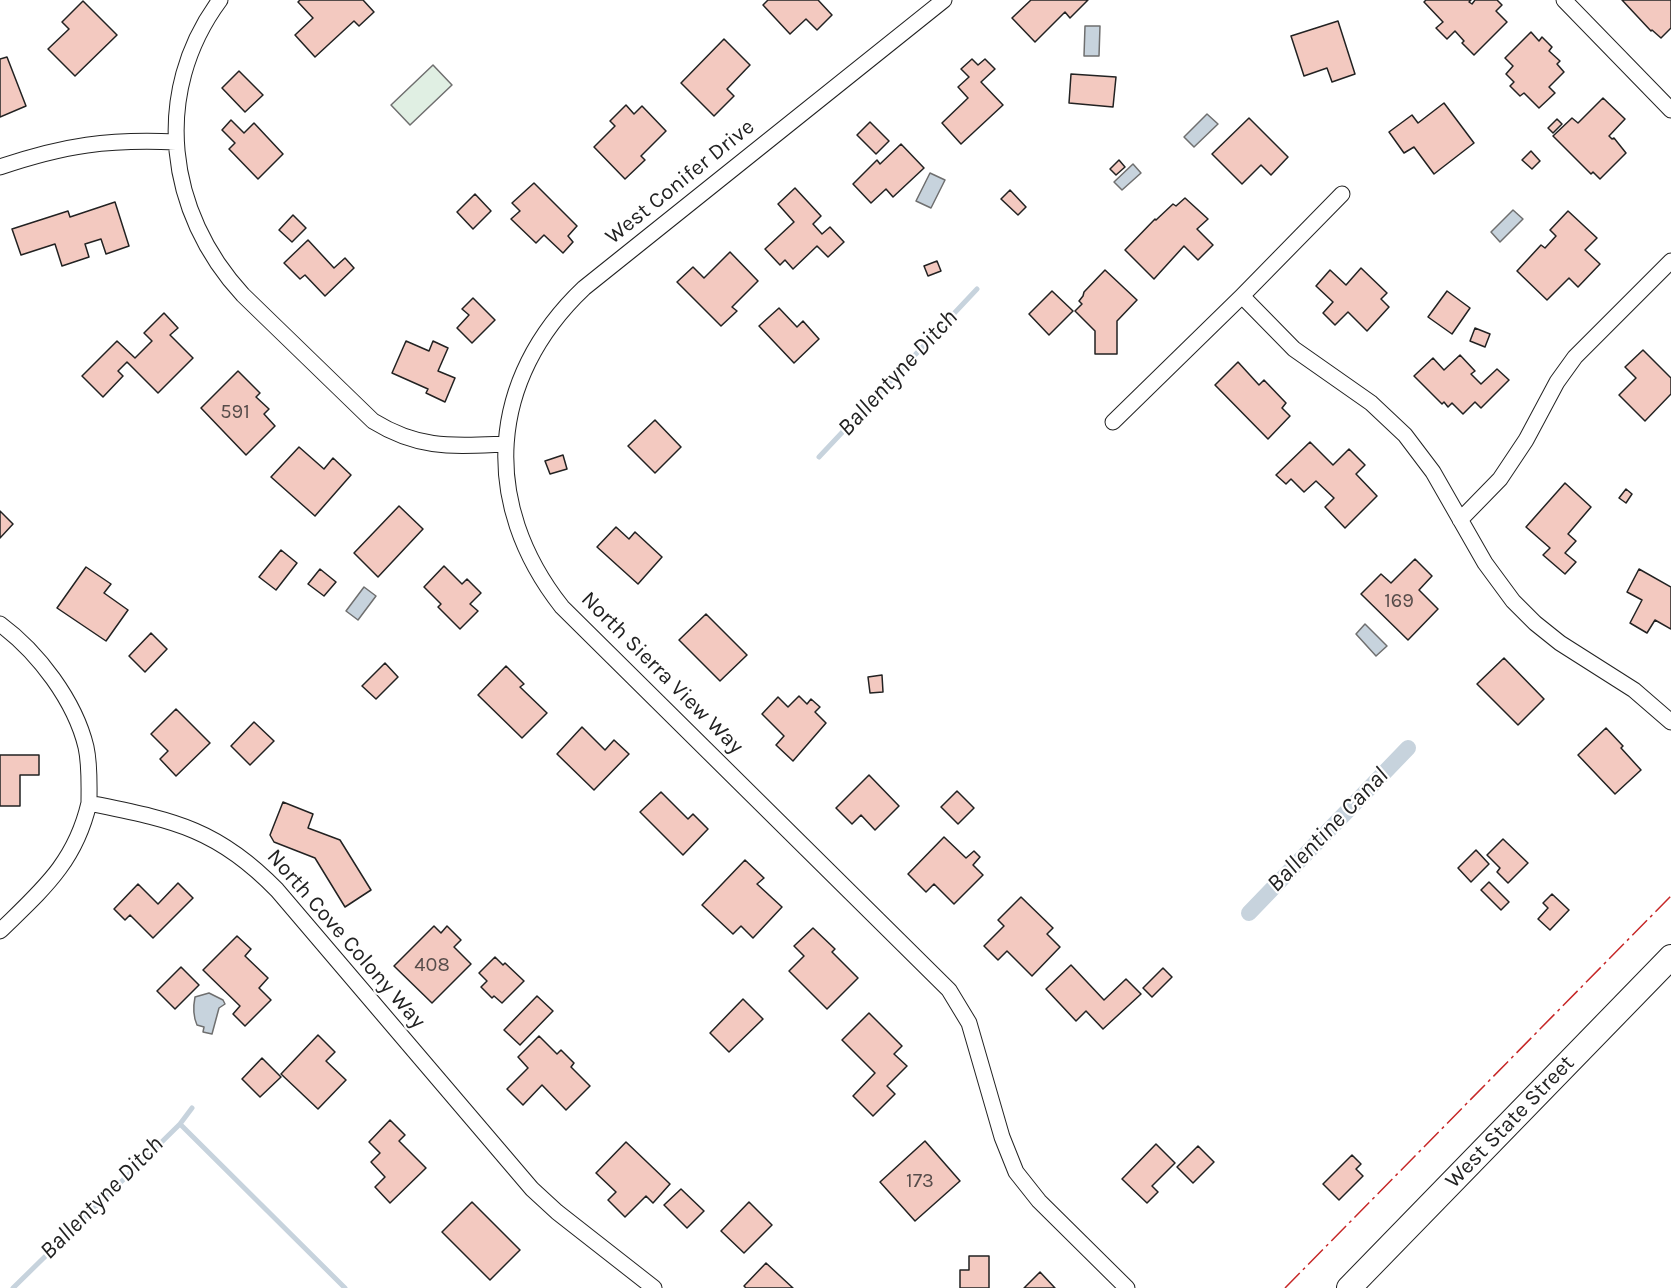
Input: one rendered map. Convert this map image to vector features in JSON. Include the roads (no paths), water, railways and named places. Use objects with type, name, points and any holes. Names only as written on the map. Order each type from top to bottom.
[{"type":"main road","name":"West State Street","points":[[1349,1288],[1671,957]]},
{"type":"street","points":[[220,0],[204,24],[188,60],[179,99],[176,142],[181,180],[191,216],[218,266],[243,295],[358,409],[390,431],[425,443],[443,446],[506,444]]},
{"type":"street","name":"West Conifer Drive","points":[[506,444],[513,402],[526,365],[545,331],[570,301],[944,0]]},
{"type":"street","points":[[1564,0],[1671,110]]},
{"type":"street","points":[[0,167],[40,153],[85,144],[131,140],[176,142]]},
{"type":"street","points":[[1113,422],[1342,194]]},
{"type":"street","points":[[1460,520],[1500,479],[1526,440],[1557,382],[1575,357],[1671,261]]},
{"type":"street","points":[[1242,296],[1294,349],[1371,403],[1404,435],[1433,472],[1485,564],[1501,586],[1535,623],[1560,643],[1634,690],[1671,722]]},
{"type":"street","name":"North Sierra View Way","points":[[506,444],[507,483],[515,522],[529,558],[550,591],[562,607],[950,990],[969,1023],[1002,1137],[1016,1172],[1039,1202],[1126,1288]]},
{"type":"street","points":[[0,624],[22,642],[34,656],[72,710],[87,749],[89,770],[88,803],[81,831],[61,868],[0,931]]},
{"type":"street","name":"North Cove Colony Way","points":[[88,803],[154,816],[188,826],[226,845],[245,859],[277,890],[532,1189],[557,1212],[654,1288]]},
{"type":"waterway","name":"Ballentyne Ditch","points":[[819,457],[977,289]]},
{"type":"waterway","name":"Ballentine Canal","points":[[1249,913],[1408,748]]},
{"type":"waterway","name":"Ballentyne Ditch","points":[[13,1288],[180,1124],[192,1108]]},
{"type":"waterway","points":[[180,1124],[345,1288]]}]
